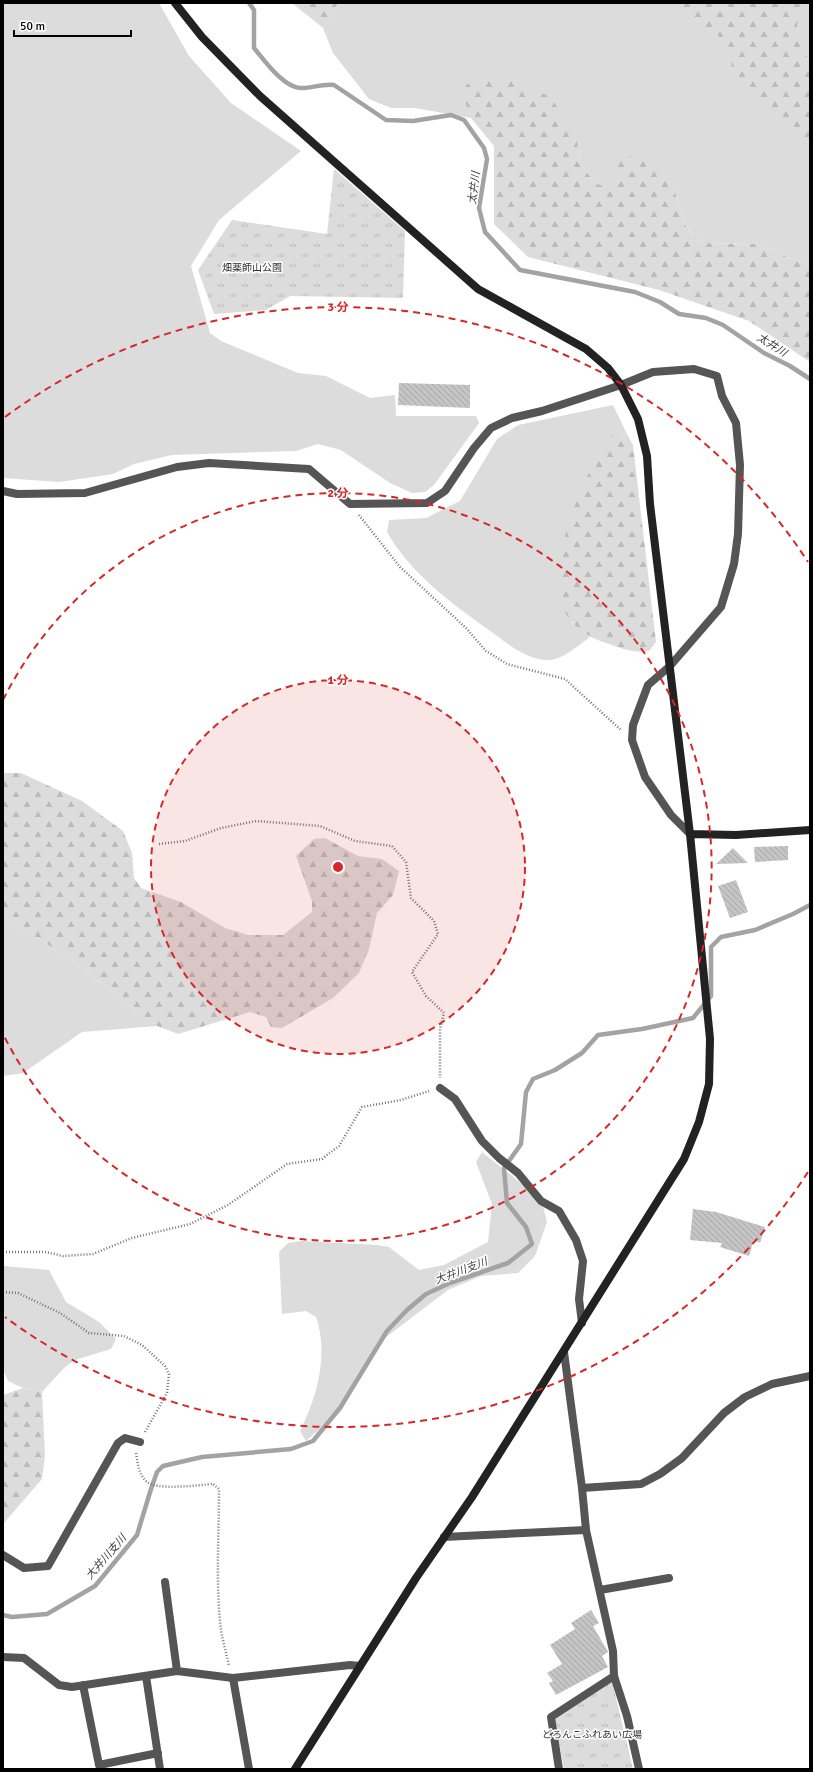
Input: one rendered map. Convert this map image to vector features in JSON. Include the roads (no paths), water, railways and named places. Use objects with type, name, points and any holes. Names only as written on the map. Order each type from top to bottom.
[{"type":"street","points":[[175,3],[202,37],[260,96],[478,289],[586,349],[608,368],[621,385],[638,420],[648,456],[650,504],[690,834],[710,1039],[709,1084],[699,1122],[684,1159],[564,1352],[360,1666],[295,1769]]},
{"type":"street","points":[[3,491],[17,494],[85,493],[177,467],[209,463],[309,469],[350,504],[426,503],[446,491],[474,448],[491,428],[512,418],[542,411],[621,385],[653,372],[694,369],[717,376],[722,396],[736,423],[740,465],[738,534],[734,564],[721,607],[670,666],[648,685],[633,725],[632,740],[644,777],[671,815],[690,834],[742,834],[810,830]]},
{"type":"street","points":[[440,1088],[455,1099],[482,1141],[499,1158],[518,1173],[541,1202],[559,1211],[576,1240],[583,1261],[579,1299],[582,1323]]},
{"type":"street","points":[[564,1352],[586,1530],[613,1651],[614,1676],[627,1716],[639,1769]]},
{"type":"street","points":[[582,1488],[641,1484],[660,1474],[682,1458],[724,1413],[745,1397],[772,1384],[810,1376]]},
{"type":"street","points":[[3,1555],[24,1568],[48,1566],[118,1443],[125,1438],[140,1442]]},
{"type":"street","points":[[444,1537],[586,1530]]},
{"type":"street","points":[[600,1590],[668,1578]]},
{"type":"street","points":[[165,1582],[177,1671]]},
{"type":"street","points":[[3,1657],[24,1658],[59,1685],[72,1687],[177,1671],[233,1678],[350,1665],[360,1666]]},
{"type":"street","points":[[146,1676],[160,1769]]},
{"type":"street","points":[[559,1769],[551,1717],[614,1676]]},
{"type":"street","points":[[233,1678],[250,1769]]},
{"type":"street","points":[[83,1685],[99,1765],[158,1753]]},
{"type":"waterway","name":"太井川","points":[[249,3],[254,10],[254,48],[268,66],[287,83],[300,88],[334,85],[386,120],[413,121],[451,115],[464,120],[484,148],[487,159],[479,208],[485,232],[520,270],[635,292],[660,302],[679,314],[706,318],[723,325],[764,353],[790,366],[810,379]]},
{"type":"waterway","name":"大井川支川","points":[[3,1615],[12,1617],[47,1614],[95,1586],[137,1535],[157,1472],[163,1466],[202,1457],[291,1449],[313,1441],[340,1408],[387,1331],[407,1310],[426,1294],[450,1283],[508,1263],[532,1244],[526,1227],[507,1203],[504,1168],[521,1144],[526,1092],[533,1079],[555,1070],[582,1053],[598,1035],[642,1029],[693,1018],[711,996],[711,947],[721,937],[755,930],[810,905]]},
{"type":"park label","name":"畑薬師山公園","points":[[252,268]]},
{"type":"park label","name":"どろんこふれあい広場","points":[[592,1735]]}]
